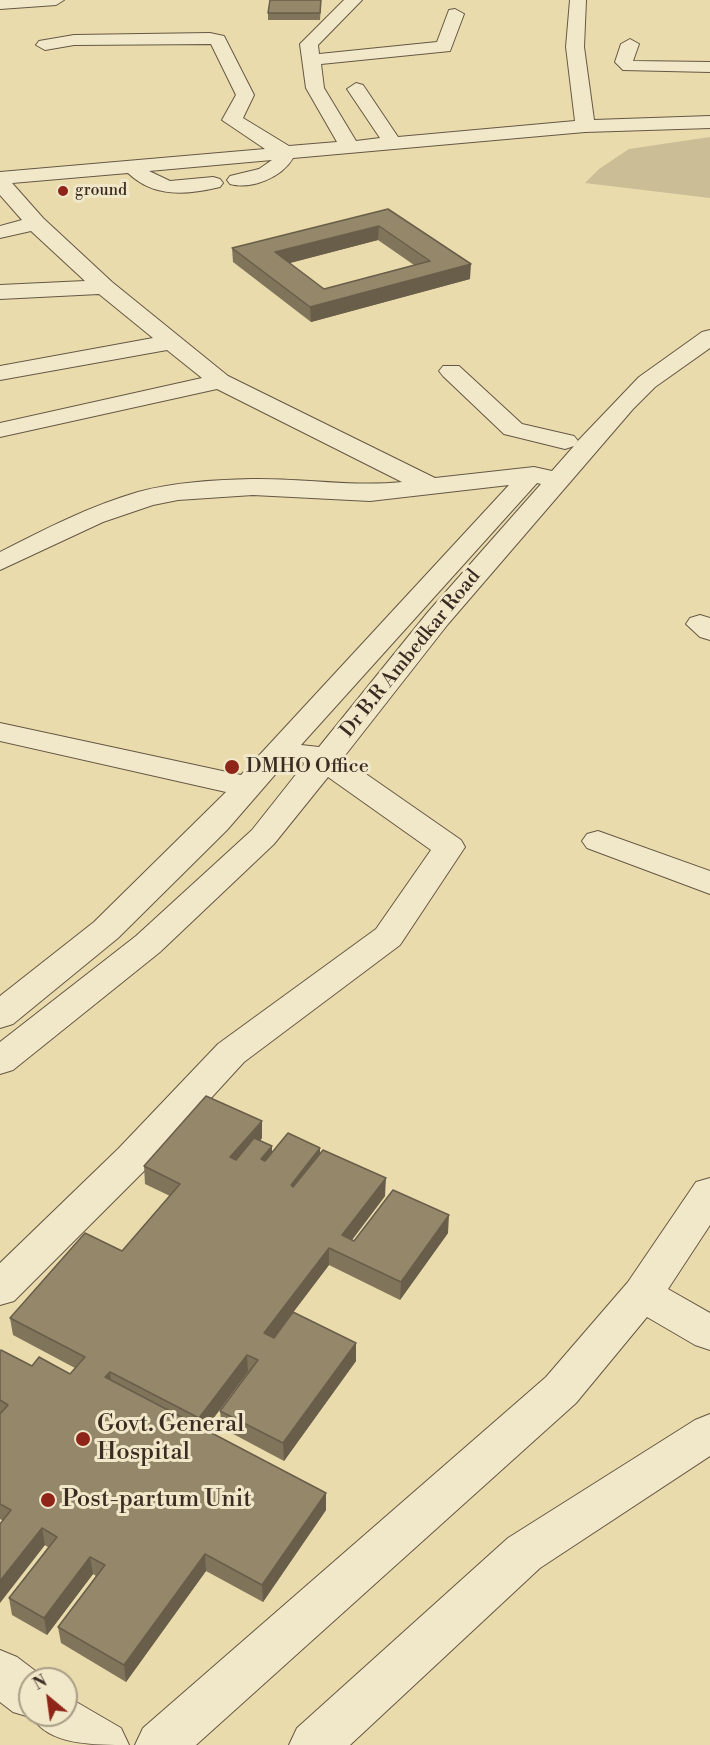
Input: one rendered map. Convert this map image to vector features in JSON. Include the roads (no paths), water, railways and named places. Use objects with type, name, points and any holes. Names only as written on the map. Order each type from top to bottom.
[{"type":"street","points":[[0,4],[56,0]]},
{"type":"street","points":[[350,147],[315,88],[309,44],[354,0]]},
{"type":"street","points":[[578,0],[575,47],[585,126]]},
{"type":"street","points":[[34,23],[36,1]]},
{"type":"street","points":[[310,60],[444,48],[456,14]]},
{"type":"street","points":[[45,45],[74,40],[217,39],[244,95],[243,103],[232,120],[286,153]]},
{"type":"street","points":[[630,44],[624,62],[629,66],[706,65]]},
{"type":"street","points":[[356,88],[393,144]]},
{"type":"street","points":[[639,109],[710,104]]},
{"type":"street","points":[[0,179],[585,126],[710,122]]},
{"type":"street","points":[[237,180],[269,172],[282,163],[286,153]]},
{"type":"street","points":[[134,166],[147,182],[159,186],[213,183]]},
{"type":"street","points":[[0,179],[36,223],[104,287],[220,381],[431,486]]},
{"type":"street","points":[[0,232],[36,223]]},
{"type":"street","points":[[0,292],[104,287]]},
{"type":"street","name":"Dr B.R Ambedkar Road","points":[[0,1015],[106,930],[194,846],[285,746],[546,477],[624,404],[662,361],[710,316]]},
{"type":"street","name":"Dr B.R Ambedkar Road","points":[[0,1061],[148,944],[263,837],[438,618],[546,477],[566,441],[617,385],[710,337]]},
{"type":"street","points":[[0,373],[172,342]]},
{"type":"street","points":[[662,361],[710,367]]},
{"type":"street","points":[[451,371],[513,429],[566,441]]},
{"type":"street","points":[[0,430],[220,381]]},
{"type":"street","points":[[0,562],[94,516],[138,501],[178,492],[253,487],[370,493],[546,477]]},
{"type":"street","points":[[710,621],[700,624],[710,631]]},
{"type":"street","points":[[0,732],[249,788]]},
{"type":"street","points":[[0,1289],[133,1158],[231,1053],[387,937],[448,847],[326,760],[285,746]]},
{"type":"street","points":[[598,841],[710,884]]},
{"type":"street","points":[[160,1745],[561,1390],[642,1294],[710,1193]]},
{"type":"street","points":[[642,1294],[710,1333]]},
{"type":"street","points":[[314,1745],[524,1553],[710,1433]]},
{"type":"street","points":[[0,1673],[18,1687]]},
{"type":"street","points":[[75,1727],[104,1745]]},
{"type":"place","name":"ground","points":[[63,191]]},
{"type":"place","name":"DMHO Office","points":[[232,767]]},
{"type":"place","name":"Govt. General Hospital","points":[[83,1439]]},
{"type":"place","name":"Post-partum Unit","points":[[48,1500]]}]
